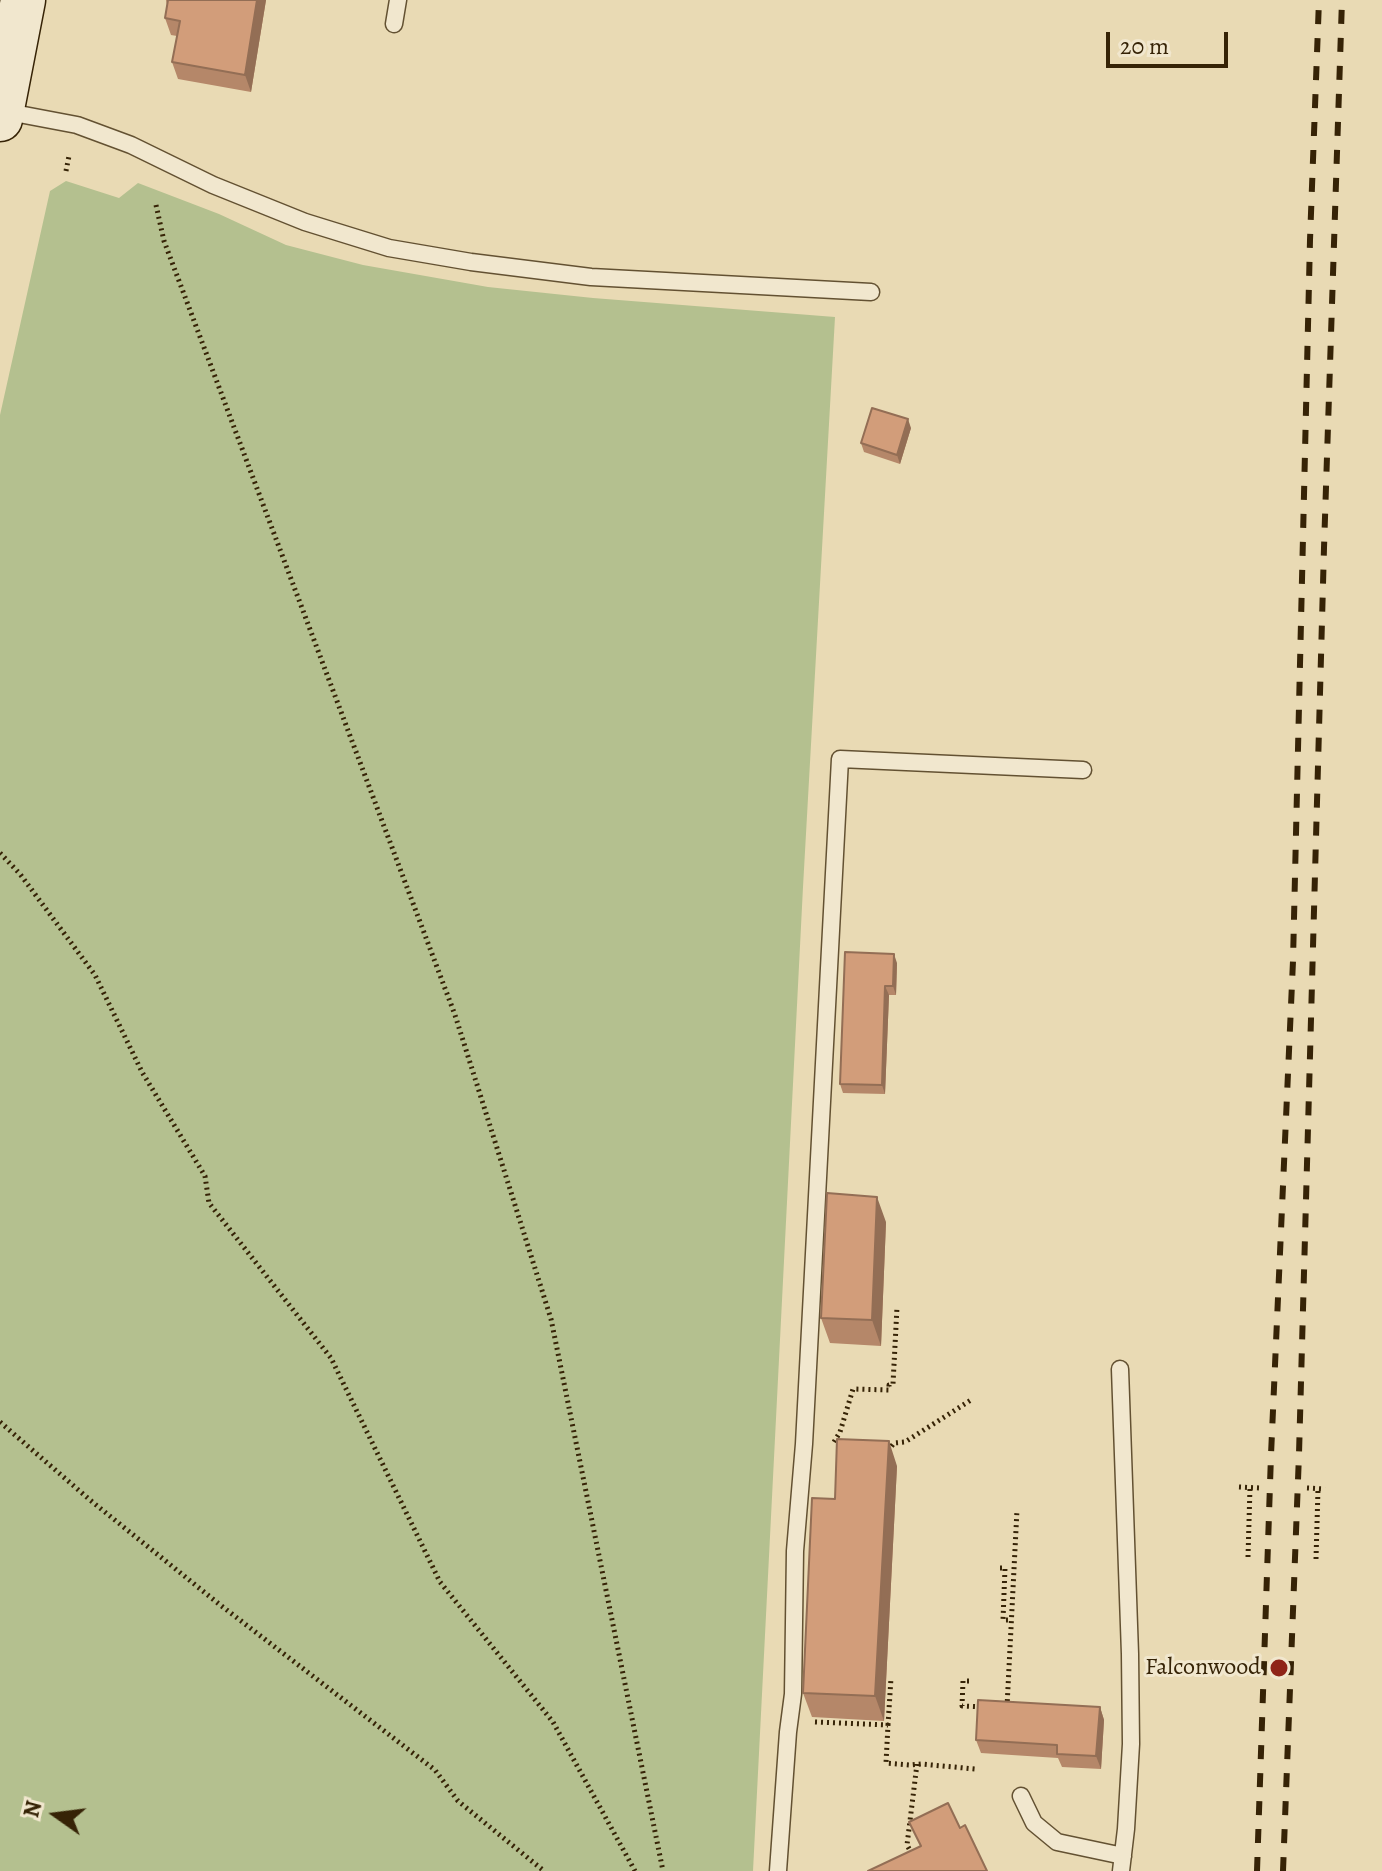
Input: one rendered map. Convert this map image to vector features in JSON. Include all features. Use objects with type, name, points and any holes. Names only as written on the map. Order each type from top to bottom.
[{"type":"street","points":[[1,115],[23,0]]},
{"type":"lane","points":[[394,24],[398,0]]},
{"type":"lane","points":[[1,115],[77,125],[131,145],[213,185],[292,217],[389,248],[591,277],[871,292]]},
{"type":"lane","points":[[778,1871],[793,1694],[795,1551],[840,759],[1083,770]]},
{"type":"lane","points":[[1021,1796],[1034,1823],[1057,1842],[1122,1864],[1131,1744],[1120,1369]]},
{"type":"path","points":[[66,171],[69,156]]},
{"type":"path","points":[[156,205],[164,241],[455,1015],[551,1319],[663,1871]]},
{"type":"path","points":[[0,853],[20,874],[95,975],[142,1072],[205,1176],[209,1203],[331,1358],[440,1582],[553,1722],[635,1871]]},
{"type":"path","points":[[801,1470],[819,1470],[827,1461],[825,1458],[840,1432],[853,1389],[889,1390],[889,1385],[893,1384],[897,1307]]},
{"type":"path","points":[[883,1457],[894,1443],[905,1442],[971,1400]]},
{"type":"path","points":[[0,1422],[90,1500],[219,1604],[435,1770],[458,1801],[544,1871]]},
{"type":"path","points":[[1239,1487],[1260,1488]]},
{"type":"path","points":[[1248,1557],[1250,1487]]},
{"type":"path","points":[[1307,1488],[1321,1489],[1316,1559]]},
{"type":"path","points":[[1007,1707],[1017,1510]]},
{"type":"path","points":[[1000,1568],[1005,1568],[1003,1620],[1011,1620]]},
{"type":"path","points":[[891,1678],[886,1763],[975,1769]]},
{"type":"path","points":[[969,1681],[963,1681],[962,1706],[986,1707]]},
{"type":"path","points":[[996,1707],[1016,1707]]},
{"type":"path","points":[[790,1721],[888,1725]]},
{"type":"path","points":[[912,1854],[907,1845],[917,1764]]},
{"type":"green space","points":[[66,181],[119,198],[138,183],[219,214],[286,245],[363,265],[488,287],[835,317],[753,1871],[0,1871],[0,415],[50,191]]},
{"type":"building","points":[[168,0],[257,0],[245,75],[172,62],[180,21],[165,18]]},
{"type":"building","points":[[872,408],[908,419],[897,455],[861,443]]},
{"type":"building","points":[[845,952],[894,954],[893,986],[885,986],[882,1085],[840,1084]]},
{"type":"building","points":[[827,1193],[877,1197],[872,1320],[821,1318]]},
{"type":"building","points":[[837,1439],[889,1441],[875,1696],[803,1693],[812,1498],[835,1499]]},
{"type":"building","points":[[978,1700],[1100,1707],[1096,1756],[1057,1754],[1057,1745],[976,1740]]},
{"type":"building","points":[[948,1803],[960,1828],[965,1825],[987,1871],[868,1871],[921,1846],[909,1822]]},
{"type":"railway","points":[[1257,1871],[1271,1455],[1293,961],[1310,240],[1319,0]]},
{"type":"railway","points":[[1283,1871],[1299,1454],[1342,0]]},
{"type":"place","name":"Falconwood","points":[[1279,1668]]}]
